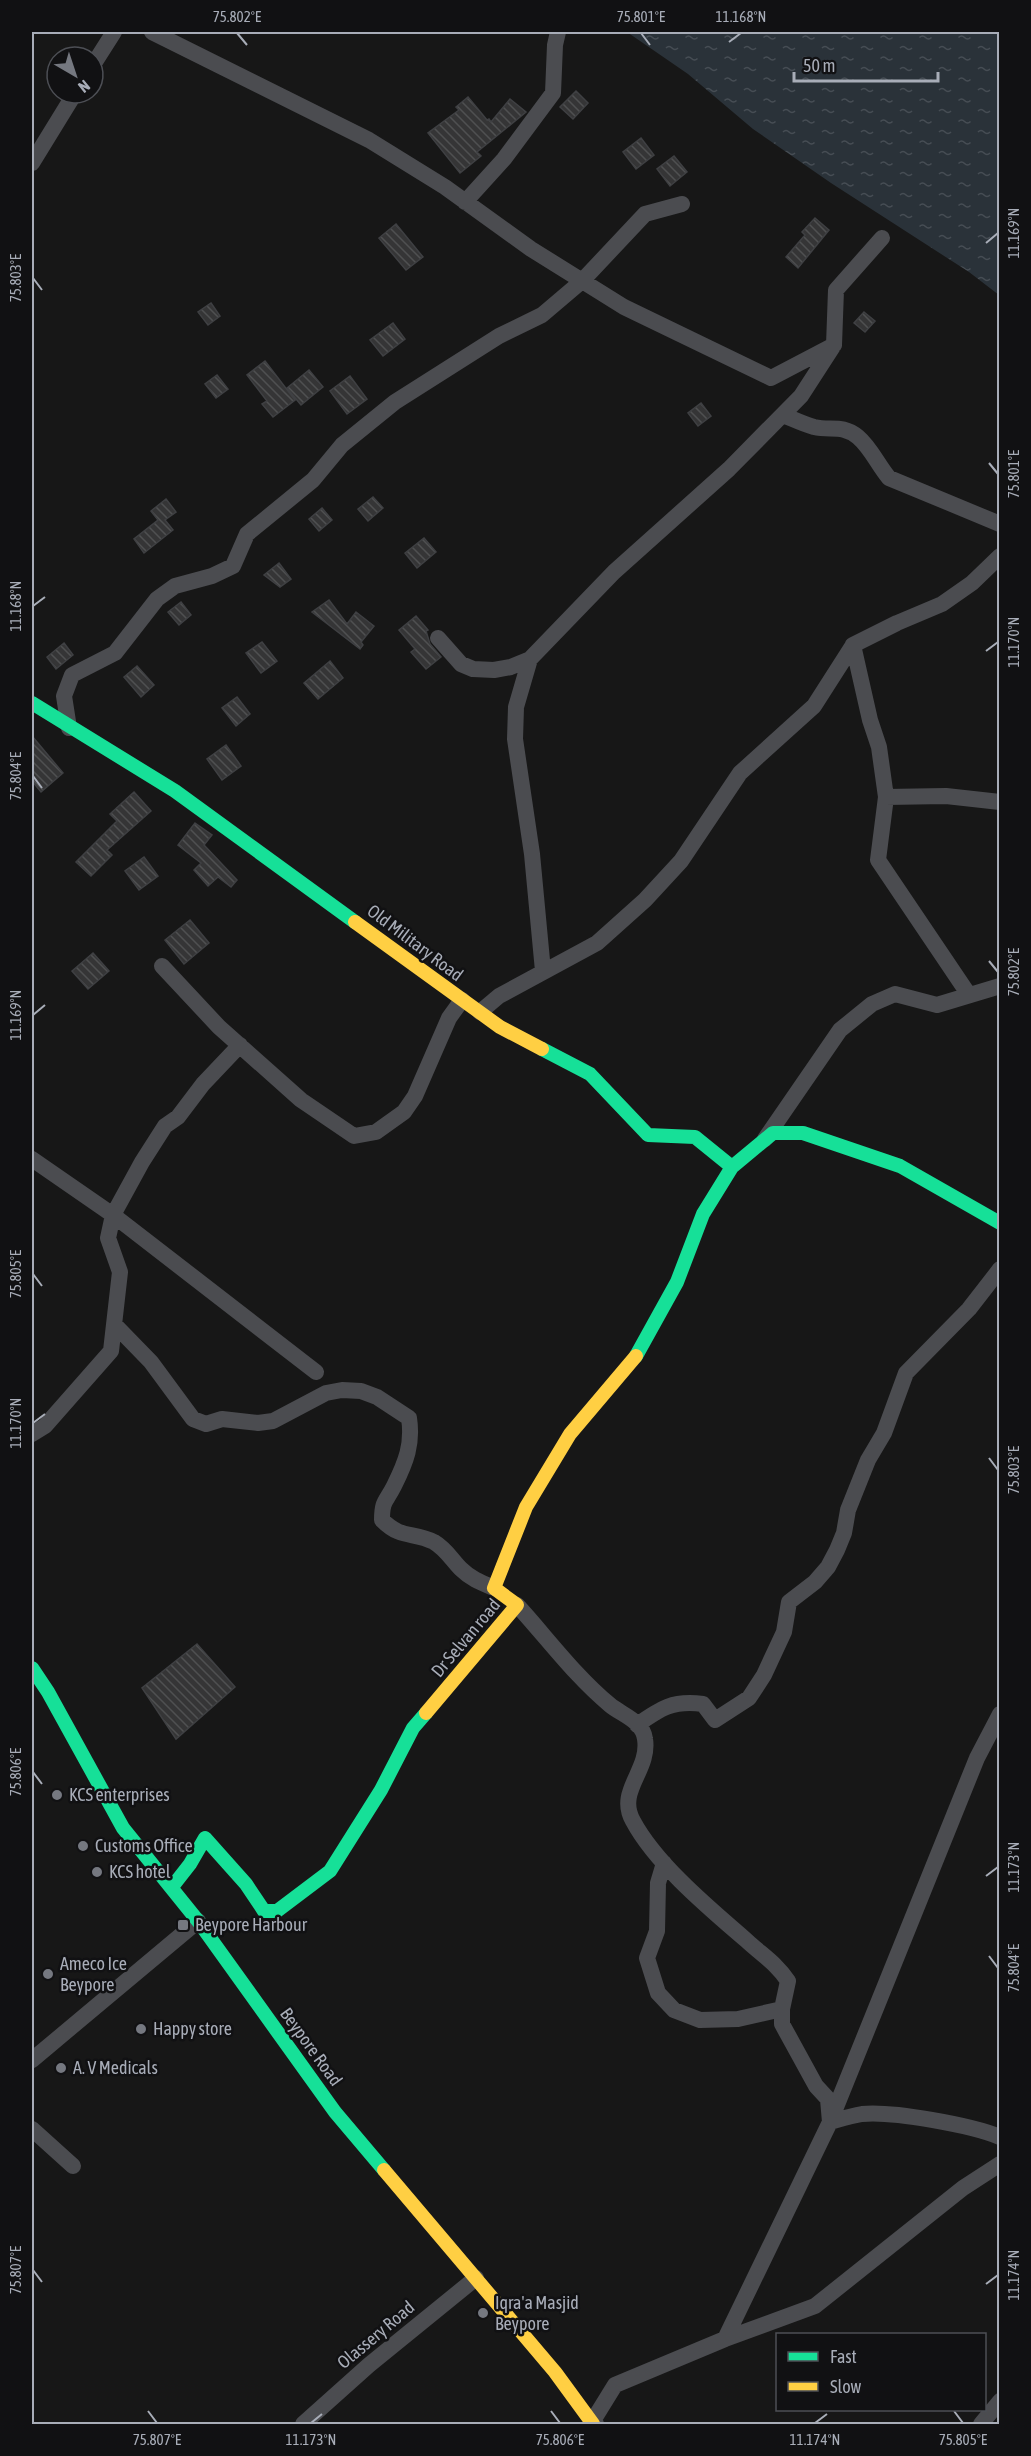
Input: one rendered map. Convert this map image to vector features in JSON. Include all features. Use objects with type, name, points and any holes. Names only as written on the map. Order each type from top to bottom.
[{"type":"main road","name":"Old Military Road","points":[[32,703],[69,728],[175,791],[500,1027],[590,1074],[648,1135],[695,1137],[732,1167]]},
{"type":"main road","points":[[732,1167],[769,1137],[803,1133],[900,1166],[999,1223]]},
{"type":"main road","name":"Dr Selvan road","points":[[172,1887],[190,1864],[205,1838],[246,1884],[264,1911],[276,1911],[330,1871],[381,1790],[413,1728],[517,1605],[494,1587],[526,1507],[570,1434],[641,1350],[677,1282],[703,1214],[732,1167]]},
{"type":"main road","name":"Beypore Road","points":[[32,1668],[48,1692],[123,1828],[198,1921],[335,2112],[555,2372],[595,2424]]},
{"type":"street","points":[[105,46],[114,32]]},
{"type":"street","points":[[152,32],[369,140],[465,202],[531,249],[624,307],[771,378],[834,345]]},
{"type":"street","points":[[465,202],[504,159],[553,93],[555,45],[558,32]]},
{"type":"street","points":[[32,163],[68,105]]},
{"type":"street","points":[[69,728],[64,696],[72,675],[115,653],[157,599],[176,586],[212,576],[233,566],[247,534],[313,480],[342,445],[395,402],[499,336],[542,315],[582,281],[645,214],[682,204]]},
{"type":"street","points":[[438,638],[461,664],[473,669],[494,670],[511,667],[530,659],[614,572],[729,469],[801,396],[834,345],[836,290],[882,238]]},
{"type":"street","points":[[783,415],[816,427],[839,427],[856,435],[867,446],[889,478],[999,524]]},
{"type":"street","points":[[480,1012],[499,996],[597,943],[645,900],[681,861],[740,773],[814,706],[853,645],[942,604],[972,583],[999,556]]},
{"type":"street","points":[[853,645],[879,747],[886,797],[878,860],[969,995]]},
{"type":"street","points":[[530,659],[516,707],[515,739],[532,854],[543,971]]},
{"type":"street","points":[[886,797],[946,796],[999,802]]},
{"type":"street","points":[[162,966],[219,1027],[301,1100],[354,1136],[376,1131],[404,1112],[416,1096],[449,1018],[462,1000]]},
{"type":"street","points":[[769,1137],[840,1030],[872,1004],[895,994],[938,1005],[999,986]]},
{"type":"street","points":[[36,1427],[111,1351],[120,1272],[108,1238],[113,1215],[165,1126],[178,1117],[203,1084],[240,1045]]},
{"type":"street","points":[[32,1159],[113,1215],[316,1372]]},
{"type":"street","points":[[638,1725],[669,1704],[685,1701],[703,1704],[715,1720],[749,1698],[764,1676],[784,1632],[789,1602],[815,1582],[828,1567],[837,1550],[844,1533],[848,1510],[868,1460],[884,1433],[906,1372],[969,1309],[999,1269]]},
{"type":"street","points":[[115,1325],[151,1362],[193,1419],[206,1424],[222,1419],[258,1423],[273,1421],[326,1393],[342,1390],[361,1391],[377,1396],[409,1418],[412,1436],[405,1463],[382,1505],[382,1520],[393,1531],[433,1542],[448,1553],[475,1580],[494,1587]]},
{"type":"street","points":[[517,1605],[570,1667],[612,1706],[634,1720],[645,1736],[646,1756],[642,1769],[630,1786],[628,1802],[632,1820],[664,1863],[729,1926],[778,1966],[788,1981],[782,2009],[782,2024],[816,2086],[828,2099],[830,2122]]},
{"type":"street","points":[[725,2339],[830,2122],[969,1778],[999,1714]]},
{"type":"street","points":[[664,1863],[658,1883],[657,1931],[647,1958],[658,1993],[674,2010],[700,2020],[738,2019],[782,2009]]},
{"type":"street","points":[[32,2060],[198,1921]]},
{"type":"street","points":[[830,2122],[863,2114],[912,2118],[987,2132],[999,2137]]},
{"type":"street","points":[[32,2128],[73,2166]]},
{"type":"street","points":[[595,2424],[594,2419],[615,2385],[725,2339],[815,2306],[963,2188],[999,2164]]},
{"type":"street","name":"Olassery Road","points":[[303,2424],[369,2365],[476,2278]]},
{"type":"street","points":[[981,2424],[999,2401]]},
{"type":"water","points":[[627,32],[999,32],[999,295],[969,272],[831,183],[753,129],[688,74]]},
{"type":"building","points":[[576,91],[588,103],[573,119],[560,107]]},
{"type":"building","points":[[468,97],[491,122],[510,99],[526,112],[477,152],[481,156],[460,173],[428,133],[459,110],[456,107]]},
{"type":"building","points":[[641,138],[654,155],[636,169],[623,152]]},
{"type":"building","points":[[674,156],[687,172],[670,186],[657,169]]},
{"type":"building","points":[[815,218],[829,230],[798,268],[786,257],[805,235],[802,232]]},
{"type":"building","points":[[396,224],[423,257],[406,270],[379,238]]},
{"type":"building","points":[[211,303],[220,316],[208,325],[198,312]]},
{"type":"building","points":[[864,312],[875,321],[865,332],[854,323]]},
{"type":"building","points":[[393,323],[405,339],[383,356],[370,340]]},
{"type":"building","points":[[265,361],[295,400],[273,417],[262,404],[267,401],[247,375]]},
{"type":"building","points":[[309,370],[323,387],[301,405],[287,388]]},
{"type":"building","points":[[217,375],[228,389],[216,398],[205,384]]},
{"type":"building","points":[[350,376],[367,399],[347,414],[330,391]]},
{"type":"building","points":[[701,403],[711,416],[698,426],[688,413]]},
{"type":"building","points":[[373,497],[383,508],[368,521],[358,509]]},
{"type":"building","points":[[166,499],[176,512],[165,520],[173,530],[144,553],[134,539],[158,520],[151,511]]},
{"type":"building","points":[[322,508],[332,520],[319,531],[309,519]]},
{"type":"building","points":[[424,538],[436,552],[417,568],[405,553]]},
{"type":"building","points":[[279,563],[291,579],[280,587],[264,575]]},
{"type":"building","points":[[329,600],[347,624],[356,612],[374,626],[361,642],[363,645],[360,649],[312,612]]},
{"type":"building","points":[[181,602],[191,615],[179,625],[168,612]]},
{"type":"building","points":[[416,616],[428,630],[426,631],[430,644],[441,657],[426,669],[411,652],[415,649],[399,630]]},
{"type":"building","points":[[262,642],[277,661],[261,673],[246,653]]},
{"type":"building","points":[[64,643],[73,655],[56,669],[47,657]]},
{"type":"building","points":[[330,661],[343,678],[318,699],[304,683]]},
{"type":"building","points":[[137,666],[154,685],[141,697],[124,677]]},
{"type":"building","points":[[237,697],[250,714],[236,726],[222,708]]},
{"type":"building","points":[[32,736],[63,773],[41,792],[32,781]]},
{"type":"building","points":[[226,745],[241,766],[222,780],[207,759]]},
{"type":"building","points":[[134,792],[151,811],[107,850],[112,855],[91,876],[76,862],[117,821],[110,814]]},
{"type":"building","points":[[195,823],[212,835],[204,845],[237,880],[231,887],[218,877],[208,886],[194,870],[201,863],[178,845]]},
{"type":"building","points":[[144,857],[158,876],[139,890],[125,871]]},
{"type":"building","points":[[190,920],[209,943],[184,964],[165,940]]},
{"type":"building","points":[[93,953],[109,971],[88,989],[72,971]]},
{"type":"building","points":[[197,1644],[235,1687],[176,1739],[142,1688]]},
{"type":"traffic: fast","points":[[32,703],[175,791],[355,922]]},
{"type":"traffic: fast","points":[[542,1049],[590,1074],[648,1135],[695,1137],[732,1167],[773,1133],[803,1133],[900,1166],[1000,1223]]},
{"type":"traffic: fast","points":[[636,1356],[677,1282],[703,1214],[732,1167]]},
{"type":"traffic: fast","points":[[32,1668],[48,1692],[123,1828],[198,1921],[335,2112],[384,2170]]},
{"type":"traffic: fast","points":[[172,1887],[190,1864],[205,1838],[246,1884],[264,1911],[277,1911],[330,1871],[381,1790],[413,1728],[426,1713]]},
{"type":"traffic: slow","points":[[355,922],[500,1027],[542,1049]]},
{"type":"traffic: slow","points":[[426,1713],[517,1605],[494,1588],[526,1507],[570,1434],[636,1356]]},
{"type":"traffic: slow","points":[[384,2170],[555,2372],[593,2424]]},
{"type":"place","name":"KCS enterprises","points":[[57,1795]]},
{"type":"place","name":"Customs Office","points":[[83,1846]]},
{"type":"place","name":"KCS hotel","points":[[97,1872]]},
{"type":"place","name":"Beypore Harbour","points":[[183,1925]]},
{"type":"place","name":"Ameco Ice Beypore","points":[[48,1974]]},
{"type":"place","name":"Happy store","points":[[141,2029]]},
{"type":"place","name":"A. V Medicals","points":[[61,2068]]},
{"type":"place","name":"Iqra'a Masjid Beypore","points":[[483,2313]]}]
